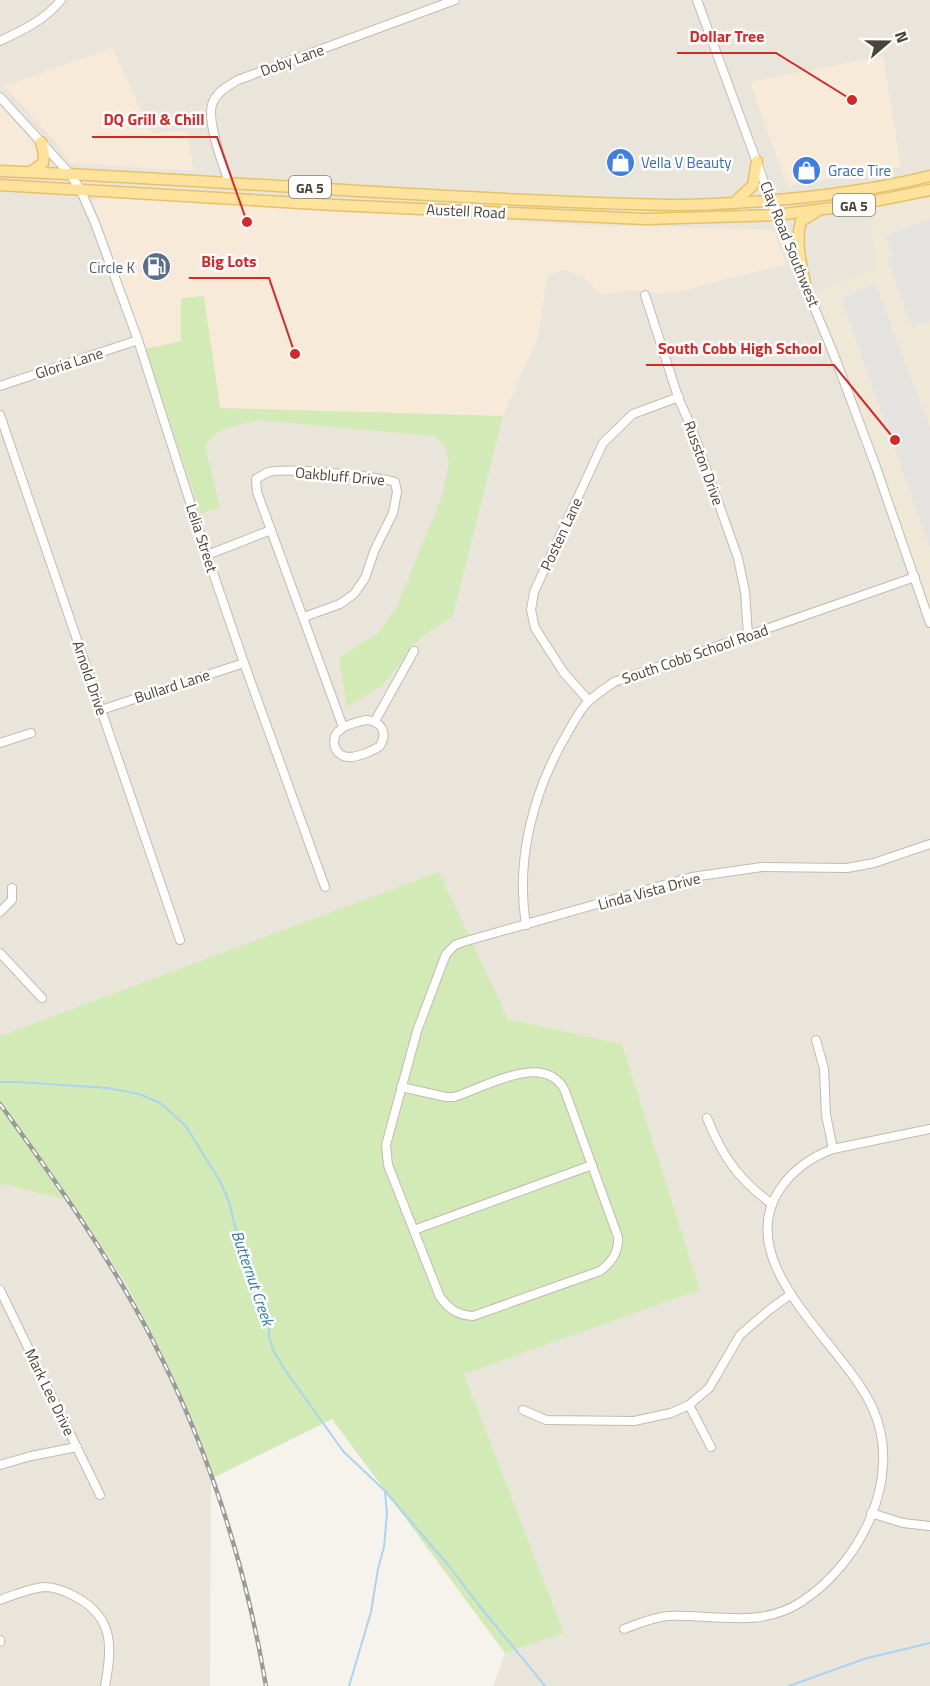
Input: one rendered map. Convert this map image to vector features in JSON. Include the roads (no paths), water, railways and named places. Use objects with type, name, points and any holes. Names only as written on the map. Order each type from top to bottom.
[{"type":"main road","points":[[32,172],[43,163],[44,154],[41,142]]},
{"type":"main road","points":[[732,204],[753,185],[757,161]]},
{"type":"main road","name":"Austell Road","points":[[0,171],[636,205],[732,204],[771,201],[872,188],[930,176]]},
{"type":"main road","name":"Austell Road","points":[[0,184],[334,205],[617,218],[777,215],[876,202],[930,190]]},
{"type":"main road","points":[[805,283],[798,231],[801,221],[819,210]]},
{"type":"street","points":[[0,41],[39,21],[61,0]]},
{"type":"street","name":"Doby Lane","points":[[229,182],[212,121],[211,105],[217,94],[226,86],[455,0]]},
{"type":"street","name":"Clay Road Southwest","points":[[698,0],[771,201],[876,467],[930,623]]},
{"type":"street","name":"Lelia Street","points":[[0,97],[70,174],[80,189],[112,264],[207,555],[325,887]]},
{"type":"street","name":"Russton Drive","points":[[645,295],[679,397],[738,558],[745,592],[748,635]]},
{"type":"street","name":"Gloria Lane","points":[[0,386],[138,340]]},
{"type":"street","name":"Posten Lane","points":[[589,701],[564,673],[535,628],[531,610],[534,592],[603,443],[633,414],[679,397]]},
{"type":"street","name":"Arnold Drive","points":[[0,415],[180,940]]},
{"type":"street","name":"Oakbluff Drive","points":[[304,617],[340,604],[354,594],[365,578],[379,539],[393,513],[397,492],[395,482],[384,478],[310,471],[269,472],[256,479],[257,492],[343,727],[335,736],[334,746],[340,754],[352,757],[376,749],[382,742],[384,732],[375,721]]},
{"type":"street","points":[[207,555],[271,530]]},
{"type":"street","name":"South Cobb School Road","points":[[526,925],[523,907],[524,856],[542,784],[555,754],[589,701],[615,682],[915,577]]},
{"type":"street","points":[[343,727],[366,720],[375,721],[414,651]]},
{"type":"street","name":"Bullard Lane","points":[[101,710],[244,663]]},
{"type":"street","points":[[0,743],[31,733]]},
{"type":"street","name":"Linda Vista Drive","points":[[592,1165],[618,1237],[612,1261],[600,1271],[473,1316],[466,1316],[451,1310],[440,1297],[388,1165],[386,1152],[417,1031],[446,954],[455,945],[692,877],[762,867],[847,868],[874,863],[930,844]]},
{"type":"street","points":[[0,912],[12,900],[12,888]]},
{"type":"street","points":[[0,952],[42,998]]},
{"type":"street","points":[[816,1040],[824,1069],[826,1115],[833,1149]]},
{"type":"street","points":[[401,1087],[446,1098],[523,1072],[541,1072],[550,1075],[562,1085],[565,1091],[592,1165],[414,1230]]},
{"type":"street","points":[[707,1118],[719,1147],[736,1172],[758,1194],[772,1204]]},
{"type":"street","points":[[624,1629],[666,1616],[750,1619],[772,1616],[800,1603],[829,1579],[857,1546],[879,1493],[883,1448],[879,1427],[873,1408],[840,1357],[783,1283],[768,1245],[767,1228],[772,1204],[787,1178],[819,1154],[833,1149],[930,1129]]},
{"type":"street","points":[[523,1410],[546,1420],[634,1420],[671,1413],[689,1405],[709,1388],[740,1335],[791,1294]]},
{"type":"street","name":"Mark Lee Drive","points":[[1,1296],[100,1495]]},
{"type":"street","points":[[689,1405],[711,1447]]},
{"type":"street","points":[[0,1465],[77,1447]]},
{"type":"street","points":[[871,1514],[903,1523],[930,1526]]},
{"type":"street","points":[[0,1600],[45,1587],[66,1591],[84,1601],[103,1620],[108,1634],[111,1655],[105,1686]]},
{"type":"waterway","name":"Butternut Creek","points":[[0,1082],[107,1088],[139,1094],[160,1103],[185,1125],[220,1181],[229,1202],[245,1266],[270,1318],[269,1336],[273,1350],[285,1370],[343,1451],[385,1491],[545,1686]]},
{"type":"waterway","points":[[349,1686],[371,1612],[384,1547],[387,1513],[385,1493]]},
{"type":"waterway","name":"Butternut Creek","points":[[789,1686],[864,1659],[930,1643]]},
{"type":"railway","points":[[0,1104],[61,1190],[119,1279],[173,1382],[223,1509],[248,1597],[266,1686]]},
{"type":"place","name":"Dollar Tree","points":[[852,100]]},
{"type":"place","name":"Vella V Beauty","points":[[620,162]]},
{"type":"place","name":"Grace Tire","points":[[807,170]]},
{"type":"place","name":"DQ Grill & Chill","points":[[247,222]]},
{"type":"place","name":"Circle K","points":[[156,267]]},
{"type":"place","name":"Big Lots","points":[[295,354]]},
{"type":"place","name":"South Cobb High School","points":[[895,440]]}]
